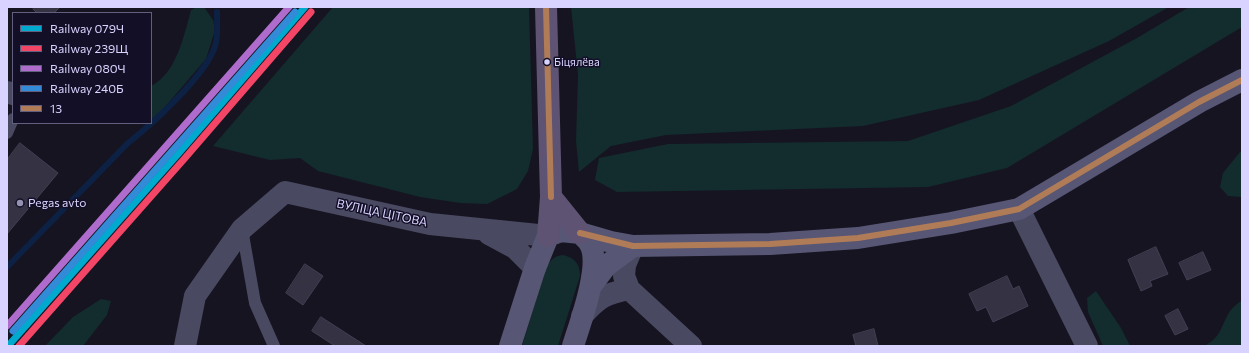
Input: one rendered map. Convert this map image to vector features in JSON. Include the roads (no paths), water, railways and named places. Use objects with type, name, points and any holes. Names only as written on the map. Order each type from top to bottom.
[{"type":"main road","points":[[510,346],[535,268],[548,236],[551,197],[546,7]]},
{"type":"main road","points":[[548,236],[561,231],[580,233],[611,242],[633,246],[770,244],[858,238],[1019,210],[1199,102],[1242,80]]},
{"type":"main road","points":[[551,197],[590,244],[594,257],[591,287],[573,346]]},
{"type":"main road","points":[[591,287],[606,266],[633,246]]},
{"type":"street","name":"ВУЛІЦА ЦІТОВА","points":[[242,229],[285,192],[430,224],[548,236]]},
{"type":"street","points":[[1019,210],[1087,346]]},
{"type":"street","points":[[185,346],[195,296],[242,229]]},
{"type":"street","name":"ВУЛІЦА ЦІТОВА","points":[[481,229],[515,248],[535,268]]},
{"type":"street","points":[[633,246],[626,265],[624,276],[629,289],[691,346]]},
{"type":"street","points":[[582,316],[608,293],[629,289]]},
{"type":"lane","points":[[7,133],[12,121]]},
{"type":"lane","points":[[242,229],[255,303],[274,346]]},
{"type":"waterway","points":[[152,123],[203,69],[216,43],[217,12]]},
{"type":"waterway","points":[[7,267],[128,143],[151,124]]},
{"type":"rail line","name":"080Ч","points":[[7,326],[289,7]]},
{"type":"rail line","name":"079Ч","points":[[8,346],[179,153],[305,7]]},
{"type":"rail line","name":"240Б","points":[[13,331],[295,12]]},
{"type":"rail line","name":"239Щ","points":[[19,346],[185,158],[311,12]]},
{"type":"place","name":"Біцялёва","points":[[547,62]]},
{"type":"place","name":"Pegas avto","points":[[20,203]]}]
